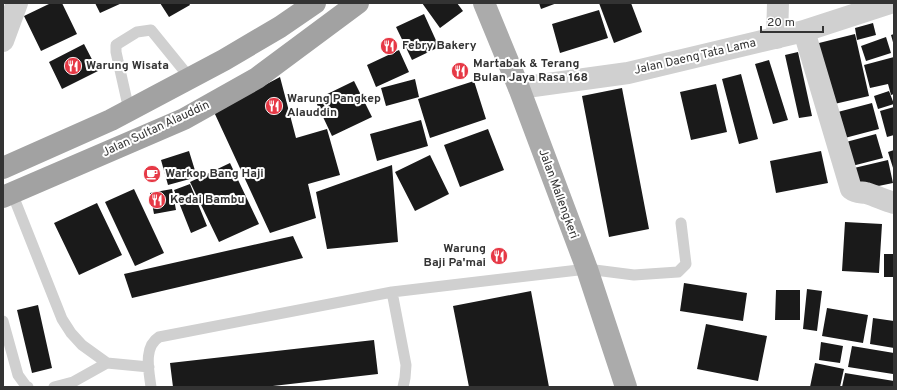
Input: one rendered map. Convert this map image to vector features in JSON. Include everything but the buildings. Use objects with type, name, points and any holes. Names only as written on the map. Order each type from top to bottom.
[{"type":"highway","points":[[3,168],[111,120],[130,110],[224,60],[280,27],[315,3]]},
{"type":"highway","name":"Jalan Sultan Alauddin","points":[[7,195],[184,119],[257,78],[358,3]]},
{"type":"main road","name":"Jalan Mallengkeri","points":[[484,3],[519,88],[587,270],[626,387]]},
{"type":"street","points":[[3,41],[17,3]]},
{"type":"street","points":[[776,38],[778,3]]},
{"type":"street","name":"Jalan Daeng Tata Lama","points":[[519,88],[628,73],[804,31],[893,4]]},
{"type":"street","points":[[804,31],[851,189],[855,192],[866,193],[894,203]]},
{"type":"lane","points":[[130,110],[116,52],[116,45],[137,32],[151,30],[190,78]]},
{"type":"lane","points":[[7,195],[62,319],[71,333],[82,345],[107,363],[149,368]]},
{"type":"lane","points":[[151,387],[149,357],[151,346],[159,337],[392,292],[587,270],[634,275],[678,272],[686,264],[681,223]]},
{"type":"lane","points":[[392,292],[406,365],[403,387]]},
{"type":"lane","points":[[3,321],[18,375],[28,387]]},
{"type":"lane","points":[[54,387],[73,382],[107,363]]},
{"type":"place","name":"Febry Bakery","points":[[389,46]]},
{"type":"place","name":"Warung Wisata","points":[[73,66]]},
{"type":"place","name":"Martabak & Terang Bulan Jaya Rasa 168","points":[[460,71]]},
{"type":"place","name":"Warung Pangkep Alauddin","points":[[274,106]]},
{"type":"place","name":"Warkop Bang Haji","points":[[152,174]]},
{"type":"place","name":"Kedai Bambu","points":[[157,200]]},
{"type":"place","name":"Warung Baji Pa'mai","points":[[499,256]]}]
